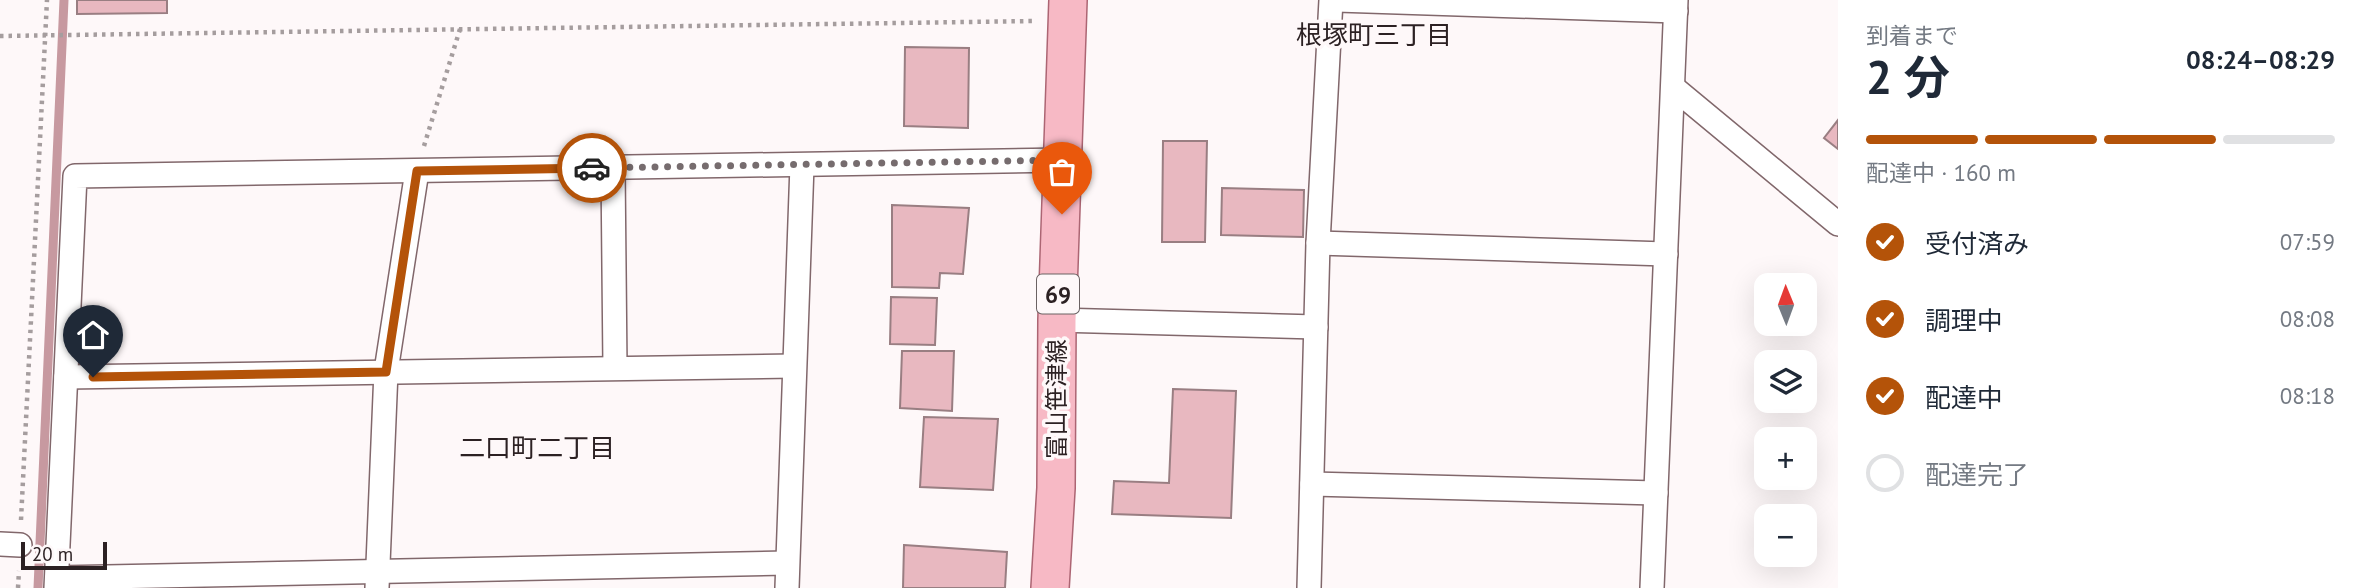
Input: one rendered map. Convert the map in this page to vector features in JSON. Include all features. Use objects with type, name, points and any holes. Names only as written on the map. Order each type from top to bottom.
[{"type":"main road","name":"富山笹津線","points":[[1050,588],[1056,488],[1057,320],[1064,160],[1054,10]]},
{"type":"street","points":[[1308,588],[1318,243],[1331,0]]},
{"type":"street","points":[[1337,0],[1676,5],[1652,588]]},
{"type":"street","points":[[1674,88],[1838,224]]},
{"type":"street","points":[[788,564],[377,580],[56,583],[75,176],[1064,160]]},
{"type":"street","points":[[787,588],[802,165]]},
{"type":"street","points":[[613,167],[615,368]]},
{"type":"street","points":[[377,580],[386,372],[417,171]]},
{"type":"street","points":[[1318,243],[1666,254]]},
{"type":"street","points":[[1057,320],[1317,327]]},
{"type":"street","points":[[66,377],[794,366]]},
{"type":"street","points":[[1312,484],[1656,493]]},
{"type":"path","points":[[18,588],[10,544],[32,377],[47,0]]},
{"type":"path","points":[[0,36],[460,29],[1054,10]]},
{"type":"path","points":[[417,171],[460,29]]},
{"type":"path","points":[[18,579],[26,579]]},
{"type":"building","points":[[77,0],[167,0],[167,13],[77,14]]},
{"type":"building","points":[[905,47],[969,48],[968,128],[904,126]]},
{"type":"building","points":[[1838,120],[1838,149],[1824,138]]},
{"type":"building","points":[[1163,141],[1207,141],[1205,242],[1162,242]]},
{"type":"building","points":[[1222,188],[1304,190],[1303,237],[1221,235]]},
{"type":"building","points":[[892,205],[969,208],[963,274],[940,273],[939,288],[892,287]]},
{"type":"building","points":[[891,297],[937,298],[935,345],[890,344]]},
{"type":"building","points":[[902,351],[954,351],[952,411],[900,408]]},
{"type":"building","points":[[1173,389],[1236,391],[1231,518],[1112,514],[1114,481],[1169,483]]},
{"type":"building","points":[[924,417],[998,419],[993,490],[920,487]]},
{"type":"building","points":[[904,545],[1007,552],[1005,588],[903,588]]},
{"type":"waterway","points":[[38,588],[64,0]]},
{"type":"way so far","points":[[592,168],[1064,160],[1062,214]]},
{"type":"district","name":"根塚町三丁目","points":[[1374,34]]},
{"type":"district","name":"二口町二丁目","points":[[537,447]]},
{"type":"route","points":[[93,377],[386,372],[417,171],[592,168]]}]
